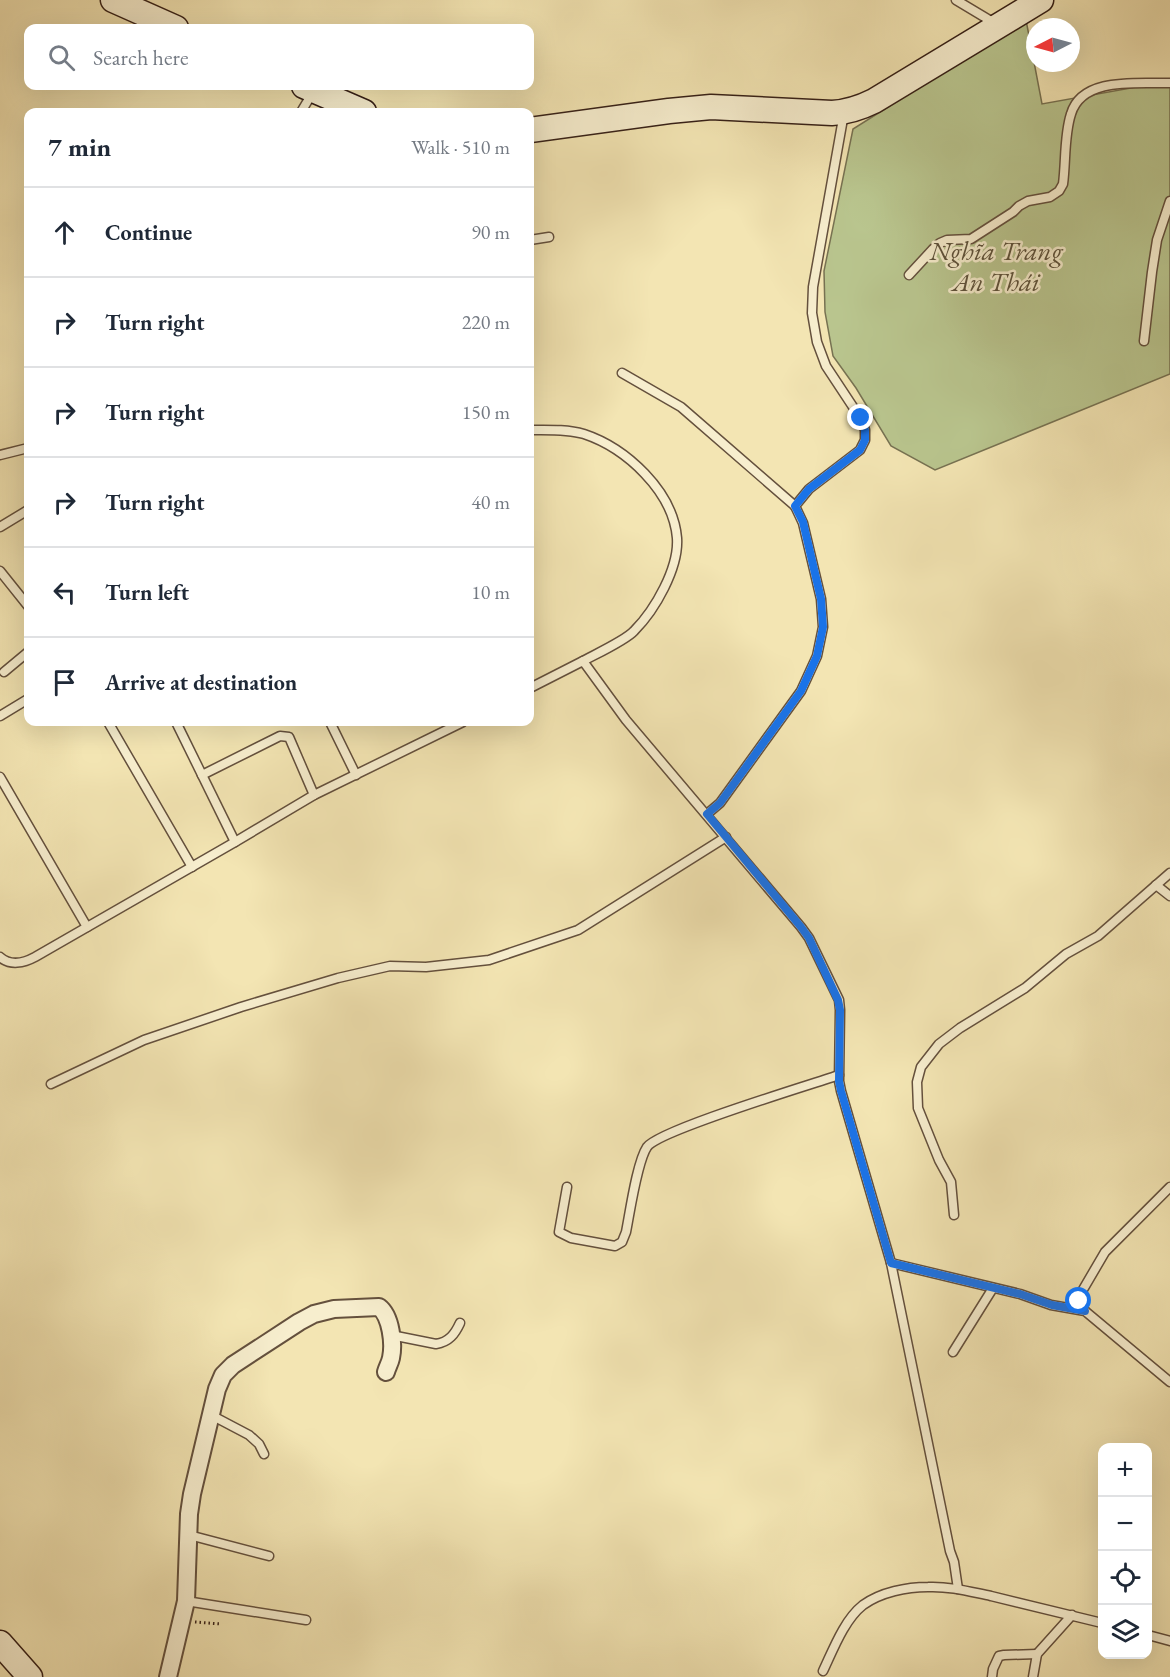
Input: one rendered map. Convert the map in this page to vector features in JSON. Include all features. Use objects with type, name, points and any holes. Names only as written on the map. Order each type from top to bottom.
[{"type":"street","points":[[113,0],[168,24]]},
{"type":"street","points":[[534,129],[669,111],[711,108],[832,113],[857,109],[1041,0]]},
{"type":"street","points":[[314,90],[355,108]]},
{"type":"street","points":[[168,1677],[186,1601],[192,1494],[217,1389],[224,1375],[232,1365],[314,1314],[334,1309],[379,1307],[384,1311],[391,1334],[391,1359],[386,1372]]},
{"type":"street","points":[[0,1643],[30,1677]]},
{"type":"lane","points":[[956,0],[999,26]]},
{"type":"lane","points":[[909,275],[940,243],[947,240],[971,239],[1028,201],[1050,197],[1059,191],[1063,184],[1071,111],[1088,93],[1095,88],[1114,84],[1170,83]]},
{"type":"lane","points":[[302,108],[308,90]]},
{"type":"lane","points":[[795,506],[809,489],[860,450],[865,440],[861,418],[826,366],[817,342],[812,313],[813,287],[844,112]]},
{"type":"lane","points":[[1144,341],[1157,240],[1170,201]]},
{"type":"lane","points":[[534,239],[549,237]]},
{"type":"lane","points":[[622,373],[681,407],[795,506],[803,522],[821,599],[823,627],[817,656],[801,691],[720,803],[707,814]]},
{"type":"lane","points":[[534,430],[584,434],[626,456],[644,472],[664,499],[677,540],[674,562],[665,587],[633,633],[534,686]]},
{"type":"lane","points":[[0,455],[24,449]]},
{"type":"lane","points":[[0,527],[24,512]]},
{"type":"lane","points":[[0,571],[24,601]]},
{"type":"lane","points":[[4,672],[24,655]]},
{"type":"lane","points":[[584,661],[626,720],[801,927],[809,938],[838,1000],[841,1091],[891,1263],[958,1589]]},
{"type":"lane","points":[[0,716],[24,701]]},
{"type":"lane","points":[[110,726],[192,867]]},
{"type":"lane","points":[[178,726],[235,842]]},
{"type":"lane","points":[[332,726],[356,775]]},
{"type":"lane","points":[[0,957],[5,962],[27,961],[314,795],[455,726]]},
{"type":"lane","points":[[202,775],[280,736],[287,736],[314,795]]},
{"type":"lane","points":[[0,777],[87,927]]},
{"type":"lane","points":[[51,1084],[144,1040],[241,1007],[338,978],[390,966],[426,967],[489,960],[578,930],[726,837]]},
{"type":"lane","points":[[954,1215],[951,1182],[939,1160],[918,1108],[917,1082],[921,1067],[946,1038],[1025,988],[1066,954],[1098,936],[1170,873]]},
{"type":"lane","points":[[1156,885],[1170,896]]},
{"type":"lane","points":[[567,1187],[559,1232],[571,1238],[615,1246],[622,1242],[626,1232],[641,1164],[648,1145],[677,1130],[839,1075]]},
{"type":"lane","points":[[1170,1187],[1105,1252],[1081,1293],[1079,1301],[1085,1311],[1170,1382]]},
{"type":"lane","points":[[891,1263],[1020,1294],[1052,1305],[1085,1311]]},
{"type":"lane","points":[[953,1352],[993,1288]]},
{"type":"lane","points":[[391,1334],[436,1344],[443,1343],[456,1332],[460,1323]]},
{"type":"lane","points":[[211,1415],[249,1435],[259,1444],[264,1454]]},
{"type":"lane","points":[[189,1535],[269,1556]]},
{"type":"lane","points":[[823,1671],[842,1630],[862,1606],[881,1595],[904,1589],[928,1587],[958,1589],[1098,1622]]},
{"type":"lane","points":[[186,1601],[306,1620]]},
{"type":"lane","points":[[1033,1677],[1037,1654],[1072,1615]]},
{"type":"lane","points":[[1152,1636],[1170,1641]]},
{"type":"lane","points":[[992,1677],[993,1668],[999,1656],[1037,1654]]},
{"type":"path","points":[[182,1620],[221,1624]]},
{"type":"green space","name":"Nghĩa Trang An Thái","points":[[1026,20],[1026,72],[1036,72],[1042,104],[1170,81],[1170,374],[935,470],[891,446],[856,388],[833,356],[825,312],[824,271],[853,129]]},
{"type":"route","points":[[861,418],[865,440],[860,450],[809,489],[795,506],[803,522],[821,599],[823,627],[817,656],[801,691],[720,803],[707,814],[809,938],[838,1000],[841,1091],[891,1263],[1020,1294],[1052,1305],[1085,1311],[1079,1301]]}]
